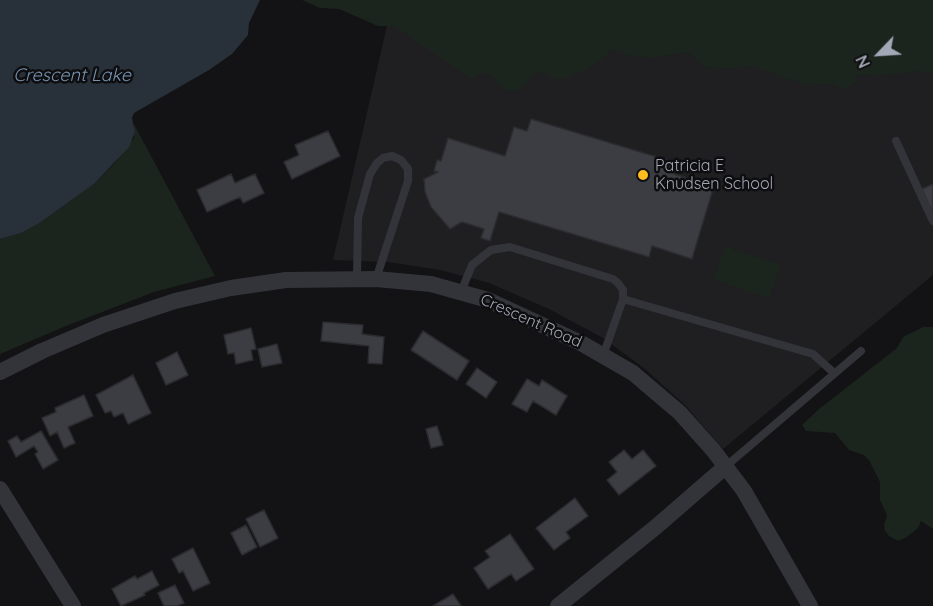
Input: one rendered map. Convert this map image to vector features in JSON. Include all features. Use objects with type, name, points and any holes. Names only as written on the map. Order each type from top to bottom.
[{"type":"street","name":"Crescent Road","points":[[0,372],[103,325],[176,301],[231,288],[286,280],[376,279],[431,284],[461,292],[488,300],[603,356],[633,373],[680,413],[713,450],[744,491],[810,606]]},
{"type":"street","points":[[558,606],[657,526],[725,467]]},
{"type":"street","points":[[0,489],[73,606]]},
{"type":"lane","points":[[896,141],[933,221]]},
{"type":"lane","points":[[357,279],[358,218],[370,174],[383,158],[392,156],[401,160],[408,169],[408,181],[376,279]]},
{"type":"lane","points":[[461,292],[472,265],[491,250],[510,247],[613,279],[623,290],[623,299],[603,356]]},
{"type":"lane","points":[[623,299],[813,354],[834,374]]},
{"type":"lane","points":[[725,467],[861,351]]},
{"type":"shaded area","points":[[302,0],[933,0],[933,74],[921,71],[879,76],[858,75],[856,82],[844,90],[831,84],[806,85],[754,67],[713,69],[702,66],[689,52],[652,58],[632,56],[612,50],[595,64],[568,78],[555,79],[540,72],[518,90],[509,91],[499,86],[495,78],[488,74],[481,73],[475,78],[470,78],[394,26],[378,26],[339,9],[320,8]]},
{"type":"shaded area","name":"Patricia E Knudsen School","points":[[393,0],[933,0],[933,275],[723,449],[685,405],[645,369],[603,338],[549,309],[489,283],[440,270],[388,262],[333,260]]},
{"type":"shaded area","points":[[134,124],[215,276],[154,292],[0,354],[0,239],[21,233],[38,224],[94,184],[114,164],[134,138]]},
{"type":"shaded area","points":[[725,246],[781,265],[769,299],[713,279]]},
{"type":"shaded area","points":[[923,327],[933,327],[933,529],[921,521],[918,528],[898,541],[885,531],[887,515],[880,500],[880,482],[869,460],[864,455],[849,450],[835,433],[806,431],[802,425],[897,348],[903,337]]},
{"type":"water","name":"Crescent Lake","points":[[0,0],[260,0],[249,23],[248,35],[232,54],[209,70],[134,113],[132,118],[135,132],[129,147],[94,184],[38,224],[21,233],[0,239]]},
{"type":"building","points":[[531,119],[677,163],[674,174],[714,186],[692,259],[652,246],[649,257],[499,212],[490,241],[481,238],[484,229],[462,222],[450,229],[431,207],[425,192],[424,179],[438,172],[434,171],[437,160],[441,161],[448,138],[505,156],[514,127],[527,131]]},
{"type":"building","points":[[328,131],[340,156],[292,179],[284,162],[299,155],[295,145]]},
{"type":"building","points":[[231,174],[235,183],[255,174],[264,193],[243,203],[240,197],[207,212],[197,190]]},
{"type":"building","points":[[933,184],[933,214],[922,189]]},
{"type":"building","points":[[323,322],[363,325],[362,334],[384,337],[382,364],[368,363],[369,346],[321,341]]},
{"type":"building","points":[[251,328],[256,349],[251,350],[253,360],[236,364],[234,353],[228,354],[224,335]]},
{"type":"building","points":[[423,331],[469,361],[457,380],[411,350]]},
{"type":"building","points":[[277,344],[282,363],[262,367],[258,349]]},
{"type":"building","points":[[177,352],[188,375],[166,385],[156,363]]},
{"type":"building","points":[[477,368],[497,382],[486,398],[466,384]]},
{"type":"building","points":[[133,375],[151,413],[128,424],[123,413],[114,417],[111,411],[105,413],[96,395]]},
{"type":"building","points":[[527,379],[539,386],[542,380],[567,396],[556,415],[533,401],[527,412],[512,404]]},
{"type":"building","points":[[84,395],[93,416],[68,427],[75,443],[64,448],[57,432],[50,436],[42,418],[56,412],[55,408]]},
{"type":"building","points":[[437,426],[443,445],[431,448],[426,429]]},
{"type":"building","points":[[41,431],[58,460],[43,469],[35,454],[38,452],[34,446],[16,457],[8,441],[17,436],[21,442]]},
{"type":"building","points":[[624,450],[632,459],[643,450],[656,466],[619,495],[607,480],[617,472],[609,462]]},
{"type":"building","points":[[575,498],[588,516],[566,532],[570,538],[554,550],[536,528]]},
{"type":"building","points":[[264,510],[278,538],[260,547],[246,519]]},
{"type":"building","points":[[246,525],[257,547],[242,555],[231,533]]},
{"type":"building","points":[[510,534],[534,569],[516,581],[511,574],[488,589],[474,568],[490,557],[485,551]]},
{"type":"building","points":[[193,548],[210,583],[193,591],[183,571],[179,573],[172,559]]},
{"type":"building","points":[[152,571],[159,585],[144,593],[145,595],[121,606],[112,589],[135,576],[137,579]]},
{"type":"building","points":[[175,585],[184,603],[177,606],[164,606],[158,593]]},
{"type":"building","points":[[453,594],[461,606],[433,606]]},
{"type":"place","name":"Patricia E Knudsen School","points":[[643,175]]}]
